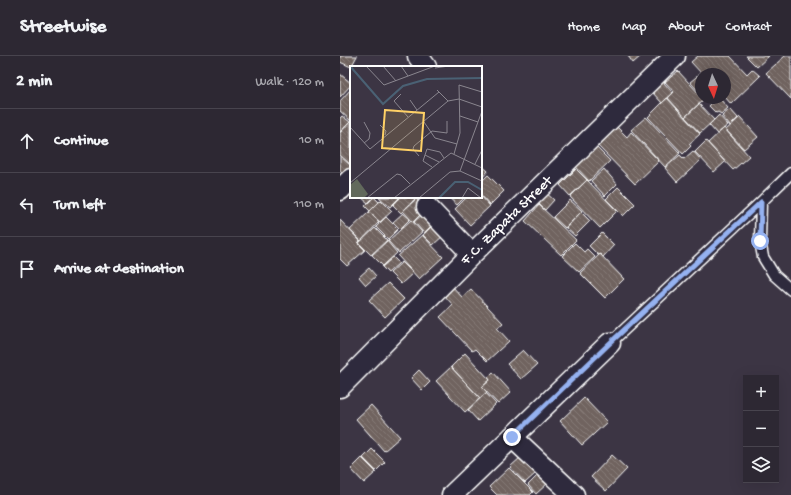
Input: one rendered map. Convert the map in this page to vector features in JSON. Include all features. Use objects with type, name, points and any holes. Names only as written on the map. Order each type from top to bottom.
[{"type":"street","points":[[418,56],[425,66]]},
{"type":"street","name":"F.C. Zapata Street","points":[[340,387],[472,254],[675,56]]},
{"type":"street","points":[[340,190],[350,180]]},
{"type":"street","points":[[427,207],[472,254]]},
{"type":"street","points":[[452,495],[610,343]]},
{"type":"street","points":[[512,437],[574,495]]},
{"type":"lane","points":[[610,343],[791,173]]},
{"type":"lane","points":[[761,202],[760,241],[763,257],[774,275],[791,290]]},
{"type":"building","points":[[340,56],[357,56],[352,66],[340,62]]},
{"type":"building","points":[[628,56],[641,56],[633,63]]},
{"type":"building","points":[[698,56],[730,56],[747,74],[752,69],[760,76],[731,104],[731,68],[696,68],[691,62]]},
{"type":"building","points":[[746,56],[769,56],[757,67]]},
{"type":"building","points":[[785,56],[791,56],[791,99],[766,73]]},
{"type":"building","points":[[678,71],[695,89],[695,104],[699,104],[685,117],[668,98],[674,92],[665,82]]},
{"type":"building","points":[[340,74],[350,82],[350,86],[340,97]]},
{"type":"building","points":[[695,78],[695,87],[690,82]]},
{"type":"building","points":[[663,82],[673,93],[662,103],[652,92]]},
{"type":"building","points":[[350,90],[350,120],[340,111],[340,101]]},
{"type":"building","points":[[667,98],[700,134],[689,144],[691,146],[683,154],[648,117]]},
{"type":"building","points":[[699,104],[714,120],[700,133],[685,117]]},
{"type":"building","points":[[711,104],[724,104],[728,108],[721,114],[718,112],[716,113],[709,106]]},
{"type":"building","points":[[730,109],[738,118],[730,126],[722,116]]},
{"type":"building","points":[[719,115],[728,125],[717,134],[709,125]]},
{"type":"building","points":[[342,116],[350,122],[340,132],[340,118]]},
{"type":"building","points":[[646,117],[680,153],[665,167],[631,130]]},
{"type":"building","points":[[740,117],[758,137],[744,149],[726,130]]},
{"type":"building","points":[[350,122],[350,164],[340,155],[340,133]]},
{"type":"building","points":[[616,126],[627,137],[631,132],[659,161],[635,184],[597,145]]},
{"type":"building","points":[[724,128],[749,156],[733,170],[708,143]]},
{"type":"building","points":[[706,141],[725,162],[714,172],[695,152]]},
{"type":"building","points":[[595,146],[610,161],[589,181],[575,166]]},
{"type":"building","points":[[693,151],[701,160],[677,182],[665,168],[680,155],[684,159]]},
{"type":"building","points":[[340,156],[350,165],[350,176],[348,178],[340,171]]},
{"type":"building","points":[[482,166],[488,171],[482,178]]},
{"type":"building","points":[[576,169],[587,180],[570,196],[560,185]]},
{"type":"building","points":[[604,169],[617,184],[605,196],[591,181]]},
{"type":"building","points":[[488,175],[504,191],[490,205],[482,196],[482,181]]},
{"type":"building","points":[[587,180],[617,211],[600,228],[570,197]]},
{"type":"building","points":[[618,187],[635,204],[623,216],[606,199]]},
{"type":"building","points":[[545,192],[554,200],[545,210],[536,201]]},
{"type":"building","points":[[482,197],[490,206],[470,225],[455,209],[466,198]]},
{"type":"building","points":[[362,198],[373,198],[368,203]]},
{"type":"building","points":[[373,198],[379,202],[370,211],[365,206]]},
{"type":"building","points":[[380,198],[399,198],[390,207]]},
{"type":"building","points":[[400,198],[415,199],[401,213],[393,205]]},
{"type":"building","points":[[449,198],[464,198],[457,205]]},
{"type":"building","points":[[416,199],[426,209],[413,222],[403,211]]},
{"type":"building","points":[[381,200],[392,211],[380,222],[369,212]]},
{"type":"building","points":[[570,200],[582,211],[565,228],[553,217]]},
{"type":"building","points":[[539,205],[576,240],[561,255],[525,221]]},
{"type":"building","points":[[427,210],[436,221],[424,233],[414,222]]},
{"type":"building","points":[[369,212],[379,222],[361,241],[350,230]]},
{"type":"building","points":[[581,212],[590,221],[575,236],[566,228]]},
{"type":"building","points":[[403,213],[410,219],[400,229],[393,222]]},
{"type":"building","points":[[386,217],[398,229],[388,239],[376,227]]},
{"type":"building","points":[[340,220],[360,241],[358,243],[365,250],[347,266],[340,259]]},
{"type":"building","points":[[411,220],[422,232],[399,253],[388,241]]},
{"type":"building","points":[[434,224],[444,235],[433,245],[423,235]]},
{"type":"building","points":[[375,228],[387,240],[371,255],[359,243]]},
{"type":"building","points":[[602,233],[614,245],[603,257],[600,254],[598,255],[589,246]]},
{"type":"building","points":[[422,235],[443,257],[419,279],[398,256]]},
{"type":"building","points":[[387,241],[397,253],[383,266],[372,255]]},
{"type":"building","points":[[575,243],[584,252],[587,249],[595,257],[579,272],[562,256]]},
{"type":"building","points":[[600,254],[624,279],[605,298],[580,273]]},
{"type":"building","points":[[393,257],[399,263],[388,273],[382,267]]},
{"type":"building","points":[[402,262],[413,273],[401,284],[390,273]]},
{"type":"building","points":[[369,268],[376,276],[366,285],[359,277]]},
{"type":"building","points":[[388,283],[404,299],[385,317],[369,300]]},
{"type":"building","points":[[452,286],[462,297],[471,289],[503,323],[497,328],[509,341],[487,361],[475,349],[472,351],[440,317],[453,305],[443,294]]},
{"type":"building","points":[[523,350],[537,365],[521,379],[507,364]]},
{"type":"building","points":[[465,353],[490,380],[482,387],[487,392],[480,398],[451,367]]},
{"type":"building","points":[[451,367],[480,398],[465,412],[436,381]]},
{"type":"building","points":[[419,370],[430,382],[422,390],[411,378]]},
{"type":"building","points":[[493,372],[511,392],[498,404],[482,387],[490,380],[488,377]]},
{"type":"building","points":[[486,393],[496,404],[478,421],[468,410]]},
{"type":"building","points":[[584,398],[607,422],[582,445],[560,421]]},
{"type":"building","points":[[371,405],[400,437],[384,451],[356,419]]},
{"type":"building","points":[[372,449],[385,462],[376,471],[363,458]]},
{"type":"building","points":[[612,455],[627,469],[606,491],[591,477]]},
{"type":"building","points":[[521,457],[536,473],[525,483],[510,467]]},
{"type":"building","points":[[362,458],[376,472],[364,483],[351,469]]},
{"type":"building","points":[[509,468],[533,492],[530,495],[497,495],[489,487]]},
{"type":"building","points":[[539,474],[548,483],[536,494],[528,485]]},
{"type":"route","points":[[512,437],[761,202],[760,241]]}]
